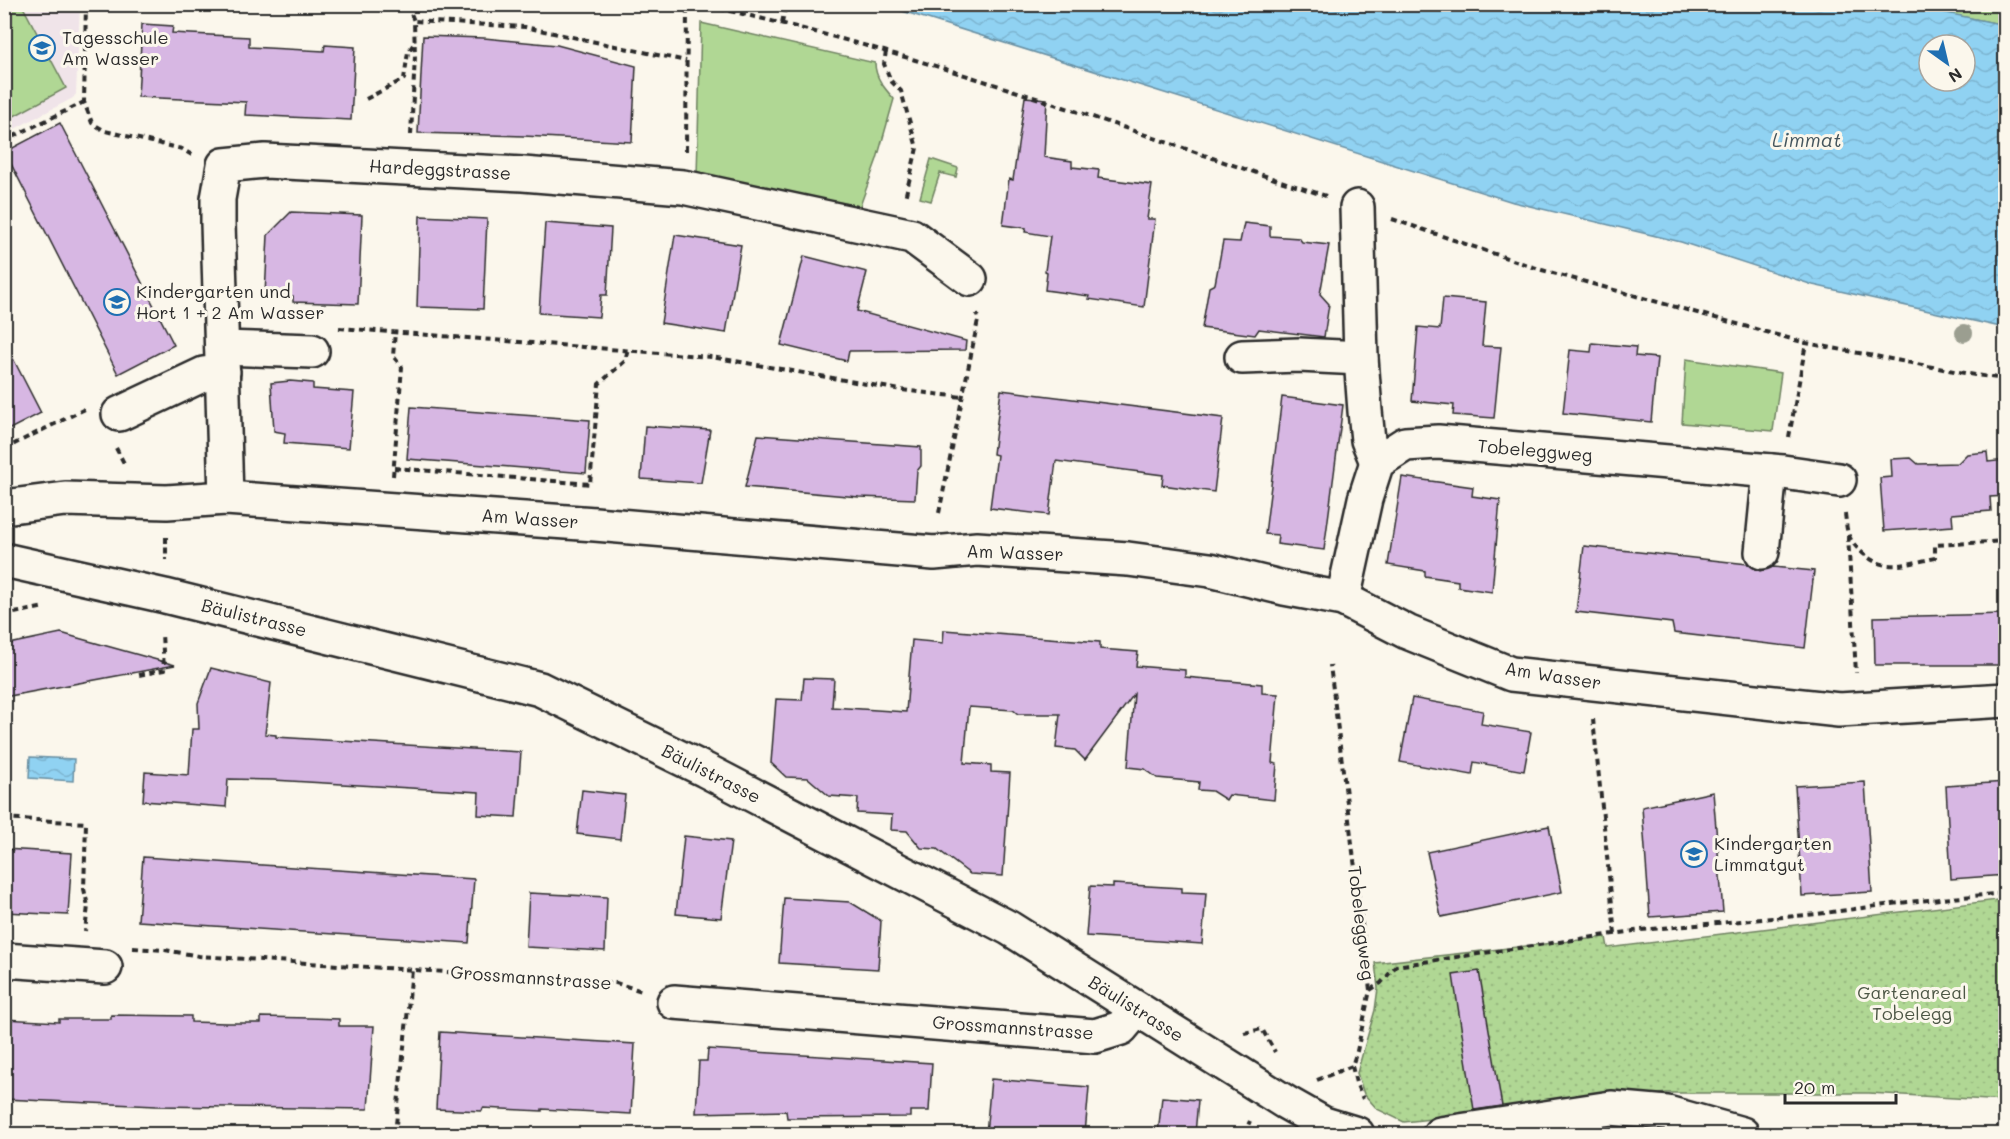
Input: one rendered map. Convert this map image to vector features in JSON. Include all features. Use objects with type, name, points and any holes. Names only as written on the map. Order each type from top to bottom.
[{"type":"street","name":"Hardeggstrasse","points":[[226,498],[218,199],[224,165],[265,161],[523,174],[683,187],[912,236],[970,279]]},
{"type":"street","points":[[1342,599],[1365,499],[1377,462],[1368,440],[1361,358],[1357,207]]},
{"type":"street","points":[[107,409],[204,374],[223,360],[312,351]]},
{"type":"street","points":[[1242,357],[1299,355],[1361,358]]},
{"type":"street","name":"Tobeleggweg","points":[[1377,462],[1405,444],[1438,442],[1778,459],[1839,480]]},
{"type":"street","points":[[1762,552],[1778,459]]},
{"type":"street","name":"Am Wasser","points":[[4,507],[65,499],[167,502],[226,498],[596,524],[934,553],[977,549],[1128,559],[1210,570],[1342,599],[1407,632],[1511,674],[1839,710],[2006,700]]},
{"type":"street","name":"Bäulistrasse","points":[[4,560],[165,596],[540,688],[705,770],[1009,928],[1285,1102],[1324,1124],[1358,1134]]},
{"type":"street","points":[[4,960],[116,957]]},
{"type":"street","name":"Grossmannstrasse","points":[[674,1002],[1095,1036],[1121,1028],[1137,1009]]},
{"type":"street","points":[[1440,1134],[1611,1108],[1666,1113],[1742,1134]]},
{"type":"path","points":[[86,4],[84,102],[92,123],[105,131],[182,149],[193,155]]},
{"type":"path","points":[[411,4],[415,56],[411,140]]},
{"type":"path","points":[[686,152],[687,4]]},
{"type":"path","points":[[782,23],[786,4]]},
{"type":"path","points":[[414,21],[525,27],[686,61]]},
{"type":"path","points":[[366,99],[404,78],[408,52],[413,44]]},
{"type":"path","points":[[886,51],[884,64],[891,81],[900,91],[917,148],[903,205]]},
{"type":"path","points":[[4,141],[84,102]]},
{"type":"path","points":[[939,513],[978,320],[970,279]]},
{"type":"path","points":[[335,328],[712,357],[962,398]]},
{"type":"path","points":[[395,332],[393,356],[402,367],[394,468],[590,484],[599,384],[625,361],[628,349]]},
{"type":"path","points":[[1778,459],[1806,343]]},
{"type":"path","points":[[4,449],[107,409]]},
{"type":"path","points":[[1845,512],[1857,681]]},
{"type":"path","points":[[1848,533],[1851,541],[1863,554],[1881,564],[1893,565],[1935,558],[1935,545],[2006,541]]},
{"type":"path","points":[[4,615],[50,606]]},
{"type":"path","points":[[139,675],[164,670],[163,634],[156,628]]},
{"type":"path","name":"Tobeleggweg","points":[[1244,1134],[1256,1106],[1276,1118],[1295,1089],[1352,1066],[1358,1051],[1370,990],[1330,665]]},
{"type":"path","points":[[1592,709],[1615,934]]},
{"type":"path","points":[[4,818],[86,823],[84,889],[88,906],[85,937]]},
{"type":"path","points":[[1370,990],[1381,983],[1396,966],[1615,934],[1817,915],[1908,902],[2006,893]]},
{"type":"path","name":"Grossmannstrasse","points":[[116,957],[165,950],[199,956],[616,983],[674,1002]]},
{"type":"path","points":[[395,1134],[412,970]]},
{"type":"shaded area","name":"Tagesschule Am Wasser","points":[[5,5],[80,5],[76,94],[73,98],[5,134]]},
{"type":"green space","points":[[5,4],[22,5],[66,88],[5,121]]},
{"type":"green space","points":[[1903,5],[2005,5],[2005,25]]},
{"type":"green space","points":[[701,23],[875,63],[879,78],[894,99],[877,159],[860,206],[697,176]]},
{"type":"green space","points":[[931,159],[958,168],[956,177],[940,173],[931,201],[920,198]]},
{"type":"green space","points":[[1686,359],[1781,373],[1773,431],[1682,423]]},
{"type":"green space","name":"Gartenareal Tobelegg","points":[[2005,899],[2005,1101],[1869,1093],[1667,1093],[1404,1122],[1377,1109],[1364,1094],[1357,1073],[1375,1010],[1378,988],[1375,963],[1606,937],[1608,948]]},
{"type":"water","name":"Limmat","points":[[1903,4],[2005,25],[2005,328],[1813,285],[1681,242],[1513,202],[883,5]]},
{"type":"water","points":[[30,757],[74,759],[73,781],[29,778]]},
{"type":"building","points":[[142,24],[173,26],[172,33],[249,37],[249,47],[324,51],[325,45],[355,47],[351,120],[245,115],[246,102],[138,97]]},
{"type":"building","points":[[423,36],[484,38],[557,45],[636,66],[632,142],[418,133]]},
{"type":"building","points":[[1025,97],[1047,99],[1044,157],[1072,161],[1072,167],[1099,170],[1098,178],[1152,185],[1147,219],[1155,219],[1144,307],[1045,290],[1050,236],[1025,232],[1026,228],[1003,225],[1009,179],[1013,180]]},
{"type":"building","points":[[60,123],[174,345],[118,374],[5,152]]},
{"type":"building","points":[[291,212],[362,215],[358,304],[293,302],[293,296],[265,295],[268,235]]},
{"type":"building","points":[[420,216],[487,219],[483,309],[417,307]]},
{"type":"building","points":[[545,223],[611,228],[607,295],[601,295],[599,317],[539,313]]},
{"type":"building","points":[[1244,223],[1270,226],[1270,236],[1299,238],[1302,242],[1329,245],[1320,294],[1329,304],[1324,337],[1259,329],[1255,335],[1202,328],[1209,287],[1215,284],[1223,241],[1240,242]]},
{"type":"building","points":[[675,235],[741,245],[726,333],[661,323]]},
{"type":"building","points":[[804,256],[867,272],[857,311],[966,341],[965,350],[849,351],[847,361],[781,345]]},
{"type":"building","points":[[1443,298],[1486,302],[1482,346],[1501,347],[1494,418],[1453,415],[1454,405],[1412,401],[1418,327],[1440,329]]},
{"type":"building","points":[[4,341],[41,413],[4,432]]},
{"type":"building","points":[[1592,343],[1636,347],[1635,356],[1657,358],[1651,422],[1563,413],[1570,350],[1591,352]]},
{"type":"building","points":[[290,381],[313,383],[313,389],[354,392],[349,448],[284,443],[285,433],[274,431],[271,383]]},
{"type":"building","points":[[1001,390],[1223,418],[1214,492],[1162,485],[1163,475],[1056,461],[1049,515],[990,508],[997,455],[993,454]]},
{"type":"building","points":[[1282,397],[1343,405],[1324,550],[1277,544],[1278,535],[1265,534]]},
{"type":"building","points":[[411,407],[590,420],[586,473],[407,459]]},
{"type":"building","points":[[645,426],[710,430],[701,483],[641,479]]},
{"type":"building","points":[[758,435],[921,447],[921,466],[917,471],[915,499],[859,497],[745,487]]},
{"type":"building","points":[[1987,452],[1988,462],[2006,460],[2006,496],[1990,497],[1991,511],[1952,514],[1953,526],[1884,531],[1880,478],[1892,477],[1891,459],[1911,458],[1918,464],[1958,463],[1967,454]]},
{"type":"building","points":[[1402,477],[1473,487],[1472,496],[1500,500],[1492,592],[1458,587],[1458,581],[1425,576],[1425,571],[1388,565]]},
{"type":"building","points":[[1584,546],[1748,564],[1760,571],[1773,567],[1814,571],[1805,648],[1674,633],[1672,623],[1576,612]]},
{"type":"building","points":[[2006,614],[2006,665],[1875,665],[1874,617]]},
{"type":"building","points":[[944,630],[1100,642],[1100,649],[1138,652],[1136,666],[1185,670],[1185,677],[1262,684],[1262,693],[1278,694],[1272,763],[1277,764],[1274,800],[1229,795],[1226,800],[1212,791],[1198,790],[1199,782],[1157,778],[1145,769],[1128,767],[1134,694],[1085,760],[1075,750],[1056,748],[1060,714],[1018,714],[1013,710],[969,707],[964,763],[991,765],[991,772],[1010,773],[1003,876],[970,874],[937,849],[921,848],[907,831],[891,830],[892,815],[857,813],[858,798],[829,796],[808,778],[786,777],[771,763],[776,699],[802,700],[804,678],[834,679],[832,707],[906,712],[912,640],[943,643]]},
{"type":"building","points":[[61,633],[175,665],[4,697],[4,645]]},
{"type":"building","points":[[211,668],[271,683],[265,734],[276,735],[276,737],[521,752],[516,817],[478,815],[479,792],[273,780],[228,779],[226,807],[143,801],[145,772],[189,775],[192,729],[199,729],[198,703]]},
{"type":"building","points":[[1412,698],[1483,711],[1481,724],[1531,732],[1524,771],[1474,762],[1472,775],[1400,762]]},
{"type":"building","points":[[1865,782],[1872,892],[1802,896],[1795,786]]},
{"type":"building","points":[[2006,782],[2006,875],[1951,879],[1946,786]]},
{"type":"building","points":[[582,790],[625,795],[620,839],[577,834]]},
{"type":"building","points":[[1713,792],[1723,912],[1650,917],[1642,807]]},
{"type":"building","points":[[1549,826],[1562,892],[1441,917],[1427,852]]},
{"type":"building","points":[[684,836],[731,841],[721,918],[676,914]]},
{"type":"building","points":[[4,849],[72,853],[68,915],[4,912]]},
{"type":"building","points":[[143,857],[474,879],[469,943],[138,921]]},
{"type":"building","points":[[1113,884],[1182,888],[1182,892],[1206,893],[1202,944],[1086,936],[1090,886],[1113,887]]},
{"type":"building","points":[[529,893],[607,897],[605,951],[526,947]]},
{"type":"building","points":[[784,898],[850,902],[881,921],[878,969],[779,963]]},
{"type":"building","points":[[1479,971],[1502,1106],[1474,1110],[1453,975]]},
{"type":"building","points":[[111,1015],[191,1016],[191,1022],[226,1023],[261,1023],[261,1017],[339,1019],[339,1026],[374,1026],[368,1109],[156,1106],[4,1099],[4,1019],[59,1022],[59,1019],[111,1019]]},
{"type":"building","points":[[440,1032],[635,1044],[631,1114],[542,1109],[542,1111],[483,1108],[482,1111],[436,1109]]},
{"type":"building","points":[[708,1049],[932,1063],[929,1111],[910,1111],[910,1117],[787,1118],[786,1111],[696,1113],[699,1061],[707,1061]]},
{"type":"building","points":[[991,1079],[1089,1087],[1085,1134],[986,1134]]},
{"type":"building","points":[[1162,1097],[1198,1100],[1195,1134],[1158,1134]]},
{"type":"place","name":"Tagesschule Am Wasser","points":[[42,48]]},
{"type":"place","name":"Kindergarten und Hort 1 + 2 Am Wasser","points":[[117,302]]},
{"type":"place","name":"Kindergarten Limmatgut","points":[[1694,854]]}]
